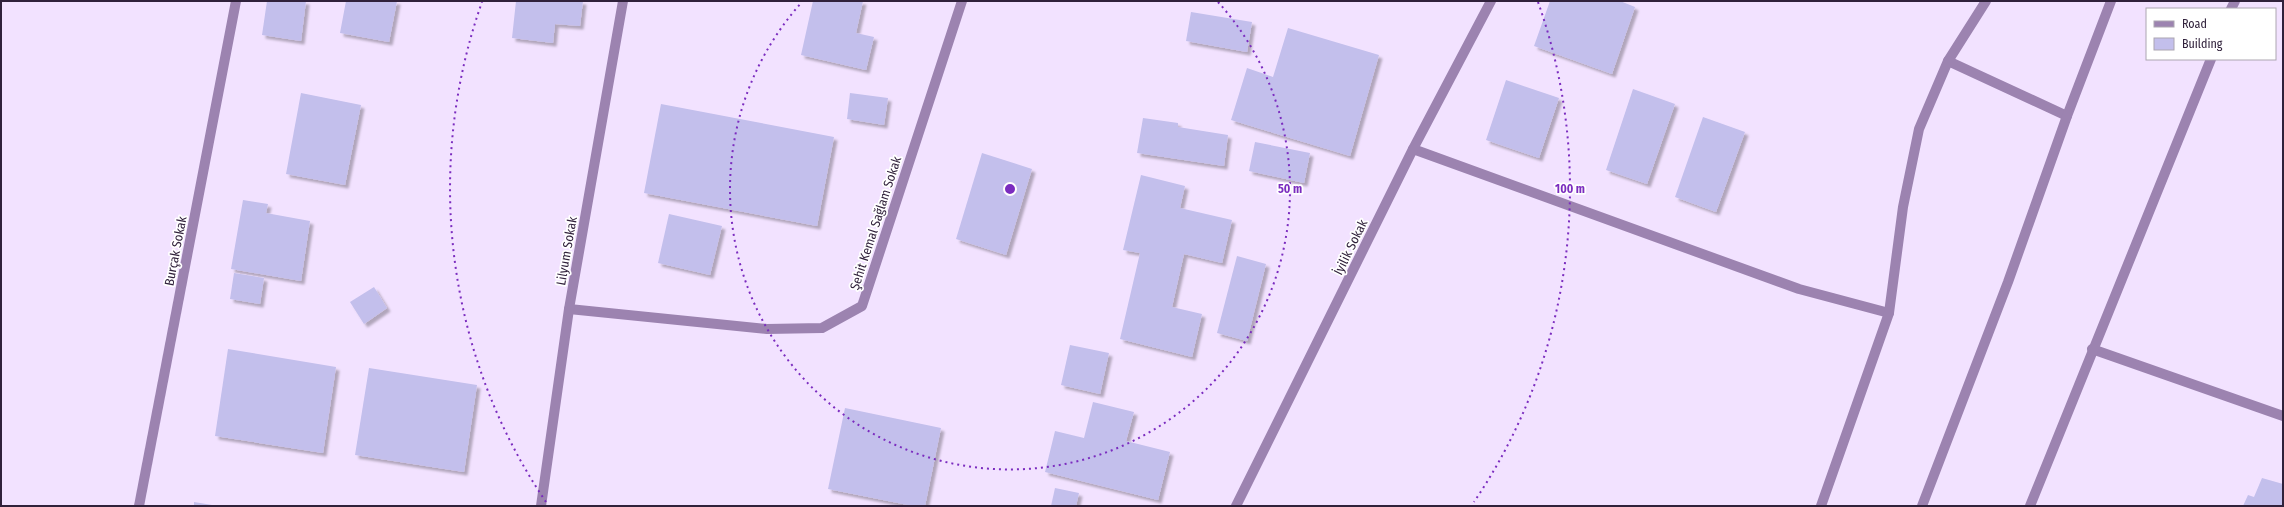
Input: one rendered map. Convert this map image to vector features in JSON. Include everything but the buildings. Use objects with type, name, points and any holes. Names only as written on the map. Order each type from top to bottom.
[{"type":"street","name":"Burçak Sokak","points":[[139,506],[236,1]]},
{"type":"street","name":"Lilyum Sokak","points":[[541,506],[569,309],[623,1]]},
{"type":"street","name":"Şehit Kemal Sağlam Sokak","points":[[569,309],[767,329],[822,328],[862,306],[962,1]]},
{"type":"street","name":"İyilik Sokak","points":[[1236,506],[1414,149],[1491,1]]},
{"type":"street","points":[[1821,506],[1889,313],[1903,207],[1919,129],[1948,61],[1986,1]]},
{"type":"street","points":[[1922,506],[2008,282],[2067,116],[2111,1]]},
{"type":"street","points":[[2030,506],[2211,60]]},
{"type":"street","points":[[1948,61],[2067,116]]},
{"type":"street","points":[[1414,149],[1799,289],[1889,313]]},
{"type":"street","points":[[2092,350],[2283,416]]}]
